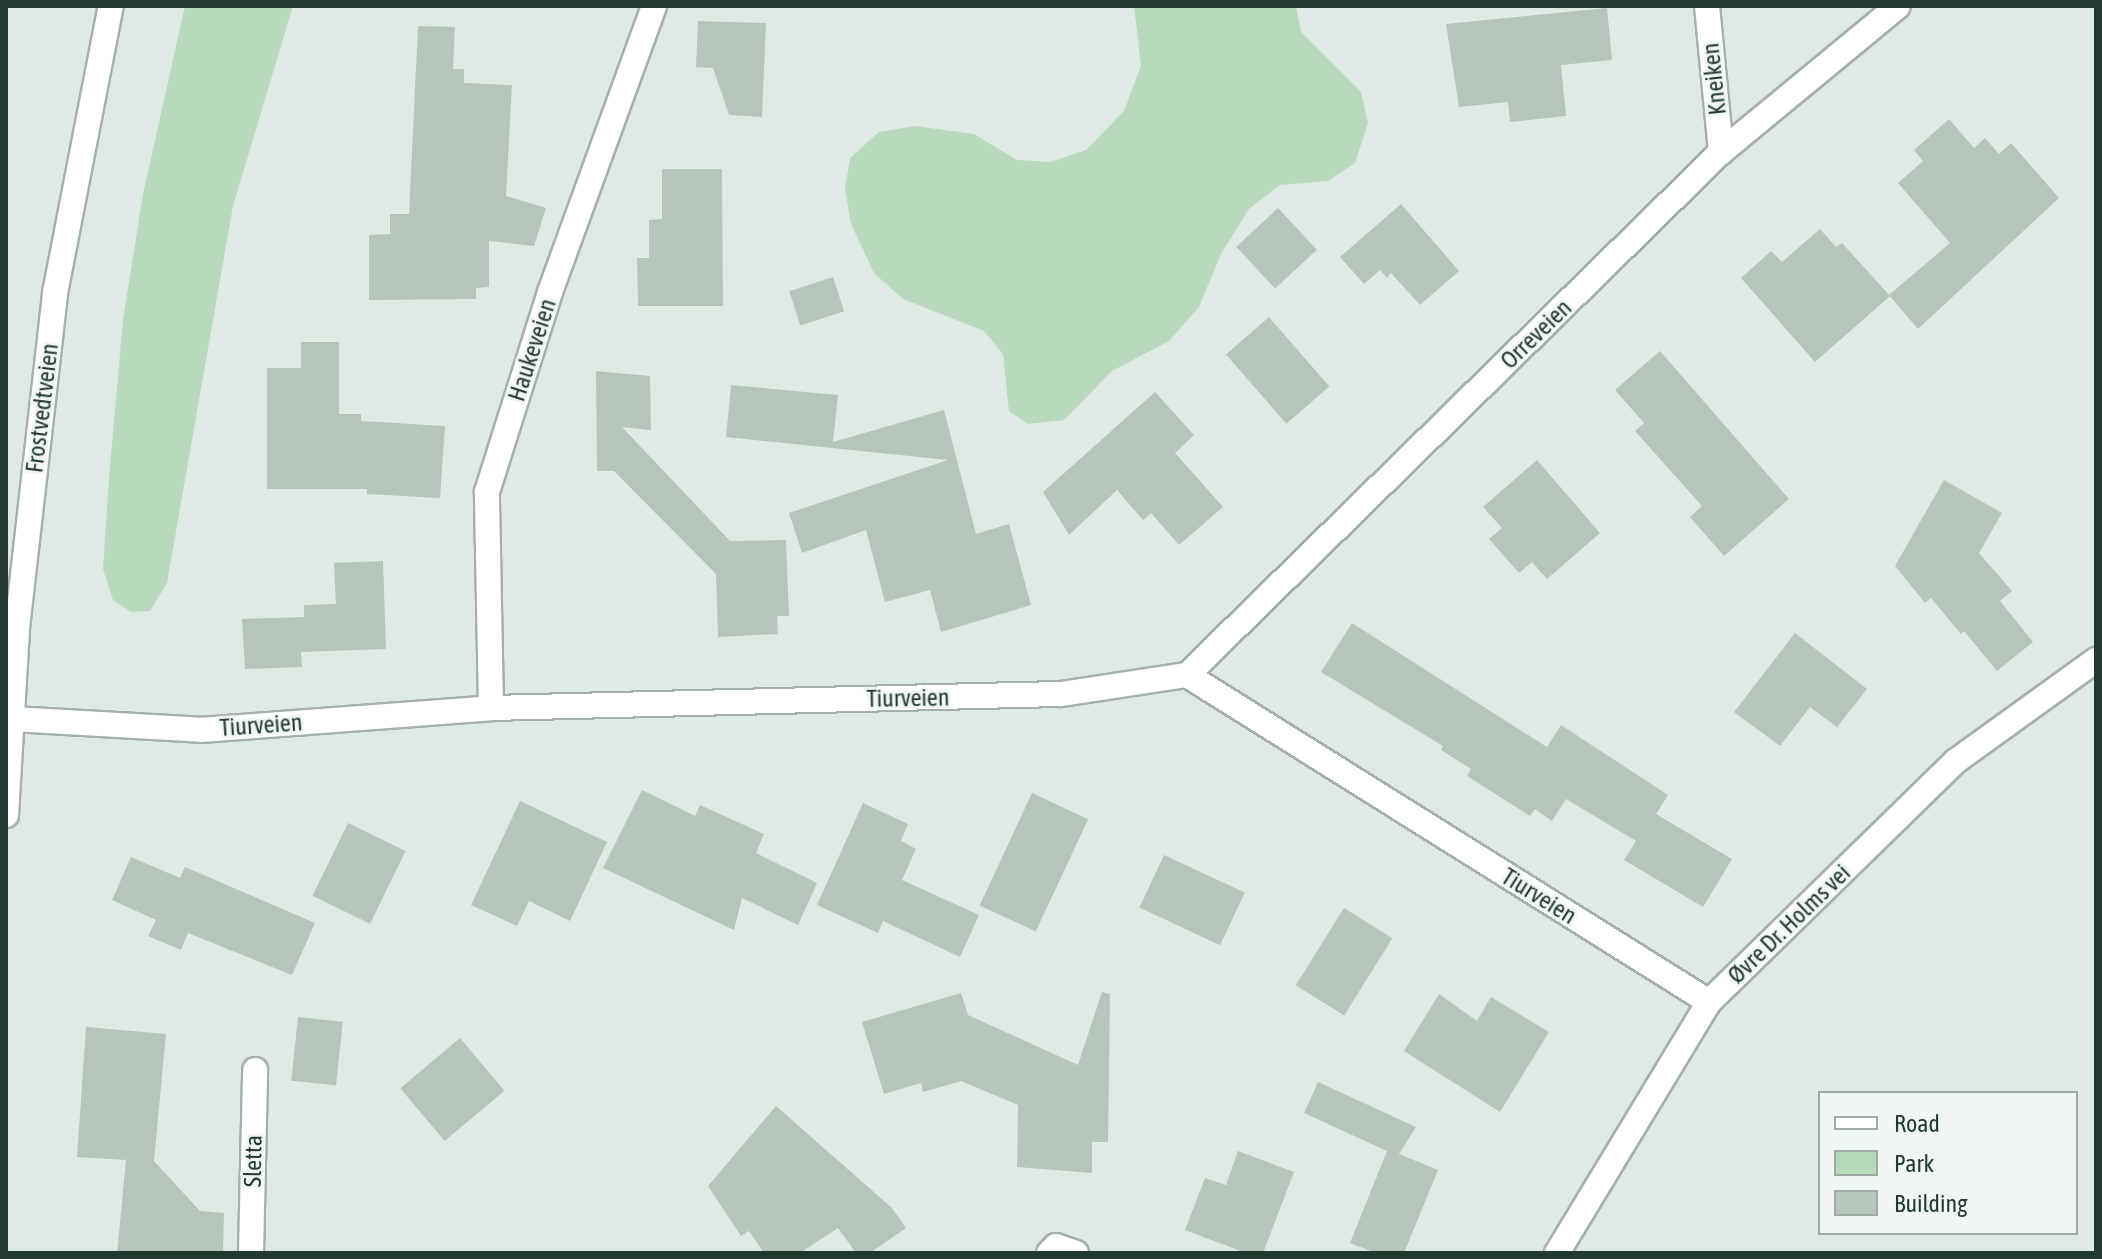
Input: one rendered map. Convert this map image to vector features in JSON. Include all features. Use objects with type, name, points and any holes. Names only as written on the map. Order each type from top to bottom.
[{"type":"street","name":"Frostvedtveien","points":[[6,815],[17,628],[55,293],[111,6]]},
{"type":"street","name":"Haukeveien","points":[[491,708],[487,492],[550,292],[654,6]]},
{"type":"street","name":"Kneiken","points":[[1707,6],[1721,152]]},
{"type":"street","name":"Orreveien","points":[[1187,675],[1721,152],[1898,6]]},
{"type":"street","name":"Øvre Dr. Holms vei","points":[[1557,1253],[1709,1002],[1956,761],[2096,660]]},
{"type":"street","name":"Tiurveien","points":[[13,719],[201,730],[491,708],[1061,694],[1187,675],[1709,1002]]},
{"type":"street","name":"Sletta","points":[[251,1253],[255,1070]]},
{"type":"street","points":[[1049,1253],[1056,1246],[1076,1253]]},
{"type":"green space","points":[[185,6],[293,6],[233,206],[167,583],[150,611],[131,612],[113,600],[103,569],[123,320],[143,194]]},
{"type":"green space","points":[[1134,6],[1296,6],[1301,32],[1361,92],[1368,123],[1355,163],[1328,181],[1280,185],[1249,209],[1221,254],[1199,307],[1169,341],[1112,371],[1064,420],[1028,424],[1009,411],[1003,354],[984,331],[903,299],[874,273],[851,224],[845,189],[850,158],[879,132],[915,126],[974,134],[1017,160],[1051,162],[1086,150],[1124,111],[1141,66]]},
{"type":"building","points":[[1607,8],[1612,60],[1561,65],[1566,116],[1510,122],[1508,102],[1459,107],[1446,24]]},
{"type":"building","points":[[698,21],[766,23],[762,117],[729,115],[713,68],[696,67]]},
{"type":"building","points":[[418,26],[455,27],[453,69],[464,69],[464,83],[512,85],[506,196],[546,208],[534,246],[489,241],[489,287],[476,288],[476,299],[369,300],[369,235],[390,234],[390,214],[409,214]]},
{"type":"building","points":[[1949,119],[1974,148],[1985,138],[1999,154],[2011,143],[2059,198],[1918,329],[1889,295],[1950,243],[1898,183],[1923,161],[1914,150]]},
{"type":"building","points":[[662,169],[722,169],[723,306],[638,306],[637,258],[649,258],[649,220],[662,219]]},
{"type":"building","points":[[1401,204],[1459,271],[1420,305],[1391,273],[1387,278],[1380,270],[1364,284],[1340,257]]},
{"type":"building","points":[[1278,208],[1317,250],[1275,289],[1236,247]]},
{"type":"building","points":[[1820,229],[1836,247],[1842,243],[1890,296],[1815,362],[1741,278],[1771,251],[1782,262]]},
{"type":"building","points":[[833,277],[844,311],[800,325],[789,291]]},
{"type":"building","points":[[1269,317],[1329,386],[1286,424],[1226,354]]},
{"type":"building","points":[[301,342],[339,342],[339,414],[361,414],[361,421],[445,426],[440,498],[367,494],[367,489],[267,489],[267,368],[301,368]]},
{"type":"building","points":[[1660,351],[1789,499],[1724,556],[1690,517],[1702,506],[1635,431],[1644,423],[1615,390]]},
{"type":"building","points":[[596,371],[650,376],[651,430],[622,427],[730,541],[786,540],[789,616],[777,616],[778,634],[718,637],[716,574],[614,471],[597,471]]},
{"type":"building","points":[[731,385],[838,395],[833,442],[944,410],[976,534],[1009,524],[1031,605],[941,632],[930,590],[885,602],[866,530],[802,553],[789,513],[948,460],[726,437]]},
{"type":"building","points":[[1155,392],[1194,435],[1175,453],[1223,507],[1179,545],[1151,513],[1143,520],[1117,490],[1069,535],[1043,492]]},
{"type":"building","points":[[1537,460],[1600,533],[1547,579],[1532,562],[1519,573],[1489,539],[1502,528],[1483,507]]},
{"type":"building","points":[[1944,480],[2002,513],[1979,553],[2012,591],[2000,601],[2033,642],[1997,671],[1931,598],[1925,603],[1895,566]]},
{"type":"building","points":[[383,561],[386,649],[301,652],[302,667],[245,669],[242,619],[304,617],[304,605],[336,604],[334,563]]},
{"type":"building","points":[[1352,623],[1547,747],[1561,725],[1668,795],[1656,814],[1732,859],[1703,907],[1624,860],[1636,841],[1566,799],[1552,821],[1535,809],[1530,816],[1467,776],[1471,769],[1441,750],[1443,746],[1321,672]]},
{"type":"building","points":[[1795,633],[1867,689],[1837,727],[1810,707],[1780,746],[1734,712]]},
{"type":"building","points":[[642,790],[695,816],[700,805],[764,834],[756,853],[817,883],[798,925],[742,898],[734,930],[603,868]]},
{"type":"building","points":[[1032,793],[1088,819],[1036,932],[980,905]]},
{"type":"building","points":[[520,801],[607,842],[570,921],[529,901],[517,926],[471,905]]},
{"type":"building","points":[[863,803],[908,824],[901,841],[916,849],[902,880],[979,915],[960,957],[883,921],[878,933],[817,905]]},
{"type":"building","points":[[348,823],[406,851],[370,924],[312,896]]},
{"type":"building","points":[[1164,855],[1245,893],[1220,945],[1139,908]]},
{"type":"building","points":[[131,857],[180,878],[185,867],[315,923],[292,975],[188,933],[181,950],[148,936],[156,920],[112,900]]},
{"type":"building","points":[[1344,908],[1392,938],[1344,1015],[1296,985]]},
{"type":"building","points":[[1102,992],[1110,994],[1108,1142],[1092,1142],[1092,1173],[1017,1167],[1018,1105],[961,1081],[923,1092],[921,1083],[884,1094],[862,1022],[961,993],[968,1015],[1078,1065]]},
{"type":"building","points":[[1439,994],[1477,1021],[1491,997],[1549,1032],[1500,1112],[1404,1051]]},
{"type":"building","points":[[298,1017],[343,1022],[336,1085],[291,1081]]},
{"type":"building","points":[[86,1027],[166,1034],[154,1161],[200,1211],[224,1213],[223,1253],[117,1253],[126,1160],[77,1157]]},
{"type":"building","points":[[460,1038],[504,1091],[445,1141],[400,1088]]},
{"type":"building","points":[[1318,1082],[1416,1127],[1399,1154],[1438,1170],[1404,1253],[1376,1253],[1350,1243],[1387,1151],[1304,1113]]},
{"type":"building","points":[[776,1106],[892,1208],[906,1228],[870,1253],[856,1253],[838,1228],[800,1253],[764,1253],[749,1231],[741,1236],[708,1186]]},
{"type":"building","points":[[1238,1151],[1294,1172],[1263,1253],[1246,1253],[1185,1230],[1205,1178],[1226,1185]]}]
